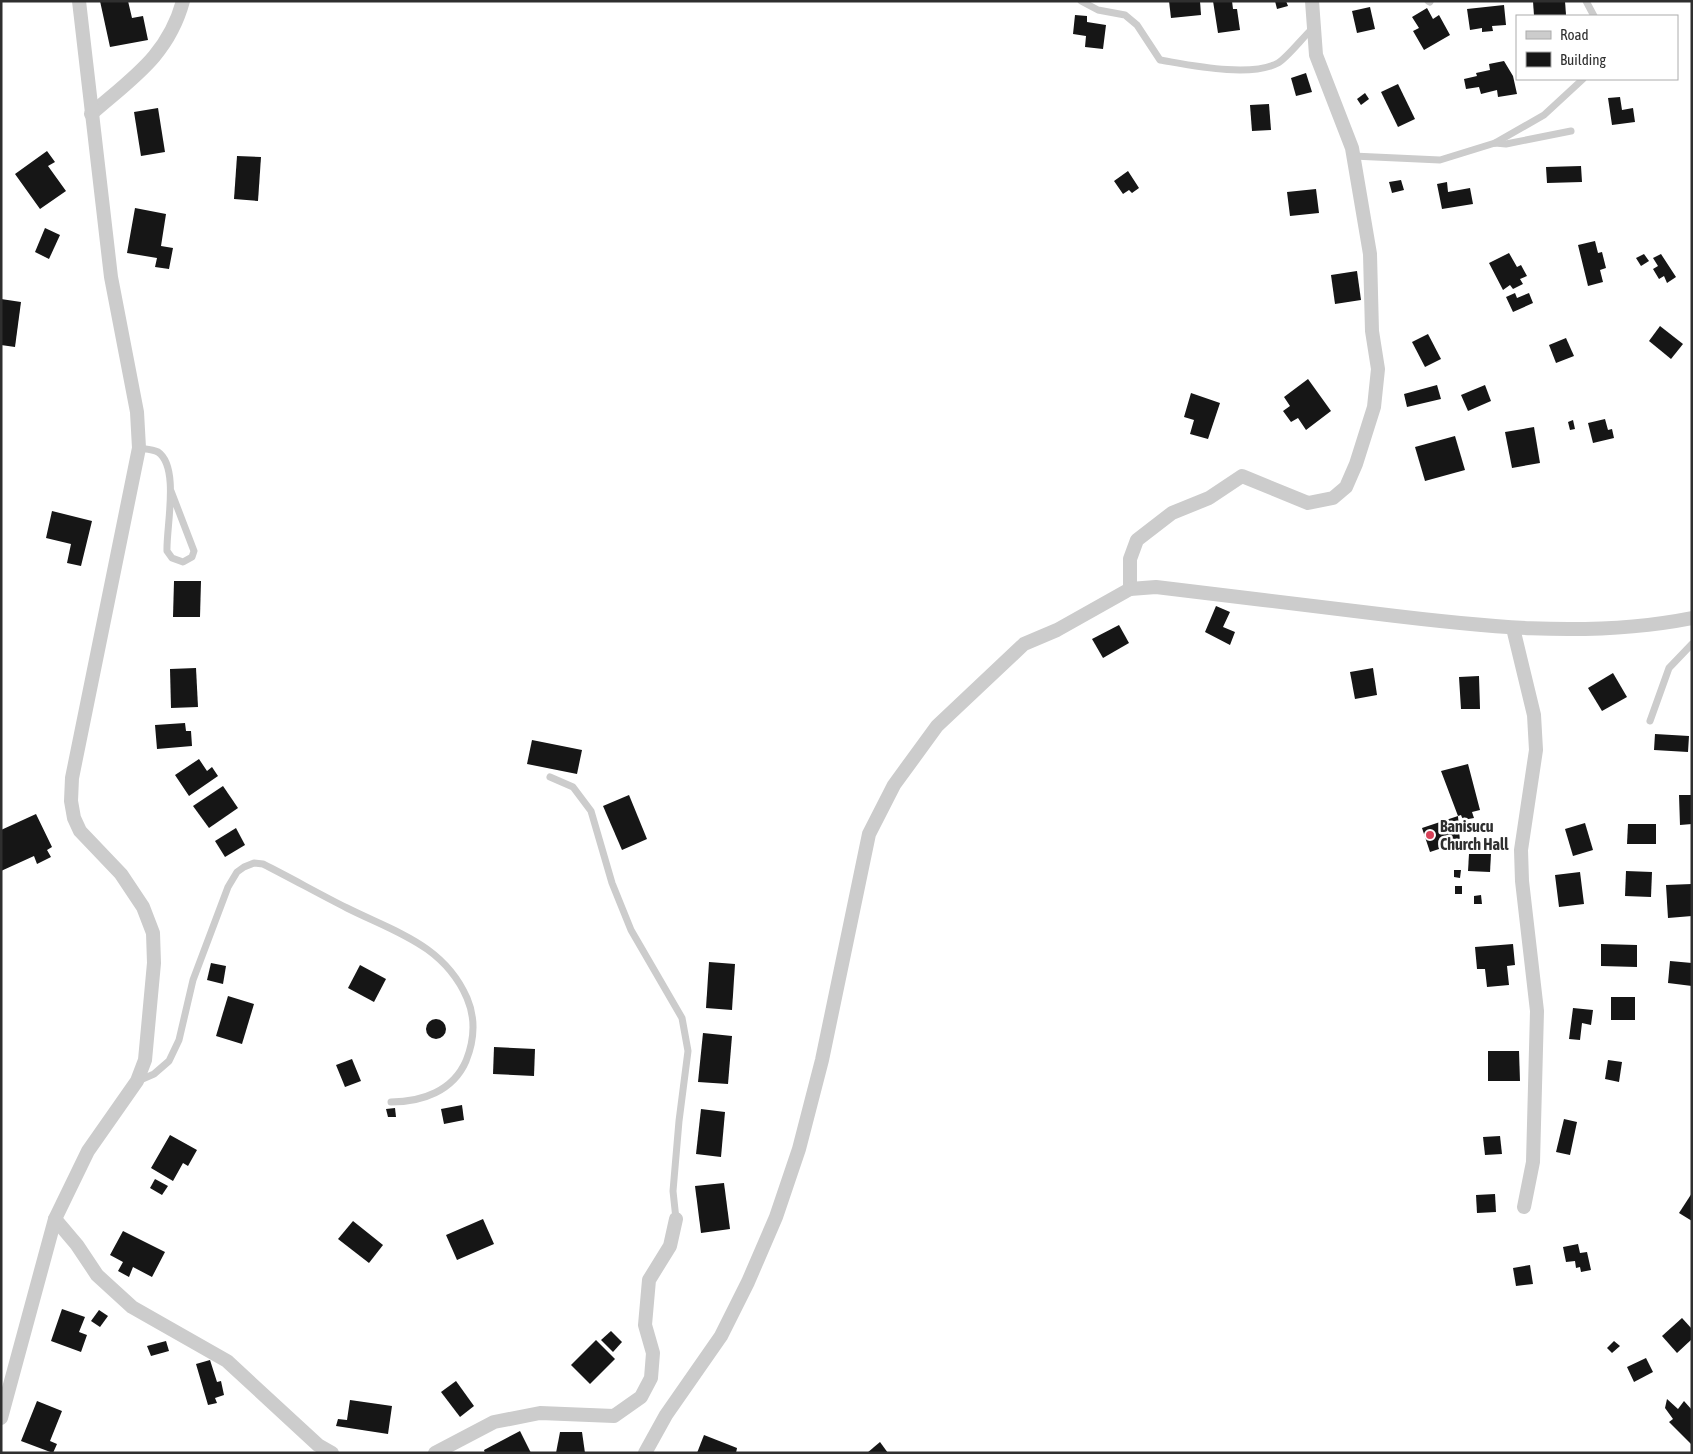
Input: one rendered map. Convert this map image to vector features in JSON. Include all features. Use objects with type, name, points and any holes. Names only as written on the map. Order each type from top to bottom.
[{"type":"street","points":[[1,1418],[55,1219],[88,1151],[138,1081],[145,1060],[154,963],[152,933],[143,907],[120,874],[80,831],[74,818],[71,801],[72,778],[105,607],[123,531],[138,448],[137,412],[111,276],[79,1]]},
{"type":"street","points":[[91,114],[157,56],[177,23],[183,1]]},
{"type":"street","points":[[1130,589],[1130,559],[1137,540],[1172,513],[1209,498],[1242,476],[1308,503],[1333,498],[1346,487],[1356,464],[1374,407],[1378,369],[1372,331],[1370,254],[1353,156],[1316,55],[1312,1]]},
{"type":"street","points":[[644,1453],[666,1415],[721,1336],[748,1282],[776,1217],[798,1149],[822,1060],[869,834],[894,784],[937,726],[1024,644],[1057,630],[1130,589],[1156,587],[1430,620],[1513,628],[1594,629],[1692,618]]},
{"type":"street","points":[[1513,628],[1534,715],[1536,750],[1522,850],[1522,881],[1537,1011],[1533,1162],[1524,1207]]},
{"type":"street","points":[[55,1219],[77,1245],[97,1275],[132,1306],[227,1361],[318,1445],[332,1453]]},
{"type":"street","points":[[435,1453],[494,1422],[540,1412],[614,1416],[641,1397],[651,1378],[653,1353],[645,1325],[649,1280],[670,1246],[676,1219]]},
{"type":"lane","points":[[1081,1],[1098,10],[1126,15],[1137,25],[1160,60],[1211,67],[1261,68],[1279,62],[1313,27]]},
{"type":"lane","points":[[1586,1],[1593,15]]},
{"type":"lane","points":[[1353,156],[1440,160],[1495,143],[1544,114],[1582,80]]},
{"type":"lane","points":[[1495,143],[1506,144],[1570,131]]},
{"type":"lane","points":[[138,448],[156,451],[162,456],[167,466],[171,491],[194,550],[192,556],[183,562],[172,558],[167,551],[171,491]]},
{"type":"lane","points":[[1650,721],[1669,668],[1692,644]]},
{"type":"lane","points":[[550,777],[573,788],[591,811],[612,883],[631,930],[682,1018],[688,1051],[678,1121],[673,1191],[676,1219]]},
{"type":"lane","points":[[138,1081],[154,1074],[169,1061],[179,1040],[193,980],[228,887],[237,872],[254,863],[263,864],[347,908],[414,940],[440,958],[459,979],[470,1006],[474,1035],[466,1062],[453,1080],[434,1095],[411,1102],[391,1102]]},
{"type":"building","points":[[100,1],[128,1],[132,18],[143,16],[148,40],[110,47]]},
{"type":"building","points":[[1169,1],[1200,1],[1201,15],[1171,18]]},
{"type":"building","points":[[1213,1],[1232,1],[1233,9],[1237,9],[1240,30],[1218,33]]},
{"type":"building","points":[[1275,1],[1286,1],[1288,6],[1277,9]]},
{"type":"building","points":[[1533,1],[1565,1],[1566,15],[1534,15]]},
{"type":"building","points":[[1504,5],[1506,25],[1492,26],[1493,31],[1482,32],[1482,28],[1470,30],[1467,9]]},
{"type":"building","points":[[1370,7],[1375,29],[1357,33],[1352,11]]},
{"type":"building","points":[[1427,8],[1433,19],[1439,15],[1450,35],[1424,50],[1413,31],[1419,28],[1412,17]]},
{"type":"building","points":[[1075,15],[1087,16],[1087,22],[1106,25],[1103,49],[1085,47],[1086,36],[1073,34]]},
{"type":"building","points":[[1504,61],[1513,76],[1517,94],[1498,97],[1497,90],[1481,94],[1479,87],[1466,89],[1464,79],[1477,76],[1476,73],[1490,70],[1489,64]]},
{"type":"building","points":[[1306,73],[1312,92],[1296,96],[1291,78]]},
{"type":"building","points":[[1398,84],[1415,119],[1398,127],[1381,92]]},
{"type":"building","points":[[1365,93],[1369,99],[1361,105],[1357,99]]},
{"type":"building","points":[[1620,97],[1622,110],[1633,108],[1635,122],[1612,125],[1608,98]]},
{"type":"building","points":[[1269,104],[1271,130],[1252,131],[1250,105]]},
{"type":"building","points":[[158,108],[165,152],[141,156],[134,112]]},
{"type":"building","points":[[47,151],[55,162],[48,166],[66,191],[40,209],[15,174]]},
{"type":"building","points":[[237,156],[261,157],[258,201],[234,199]]},
{"type":"building","points":[[1581,166],[1582,182],[1547,183],[1546,167]]},
{"type":"building","points":[[1128,171],[1139,188],[1132,193],[1129,190],[1123,194],[1114,181]]},
{"type":"building","points":[[1401,180],[1404,190],[1392,193],[1389,182]]},
{"type":"building","points":[[1447,182],[1448,192],[1470,188],[1473,204],[1442,209],[1437,184]]},
{"type":"building","points":[[1316,189],[1319,213],[1290,216],[1287,192]]},
{"type":"building","points":[[135,208],[166,214],[161,246],[173,248],[169,269],[155,267],[157,258],[127,253]]},
{"type":"building","points":[[45,228],[60,235],[49,259],[35,252]]},
{"type":"building","points":[[1595,241],[1598,253],[1602,252],[1606,268],[1600,270],[1603,282],[1588,286],[1578,245]]},
{"type":"building","points":[[1509,253],[1517,267],[1521,265],[1527,276],[1520,279],[1523,284],[1513,289],[1510,285],[1503,290],[1489,263]]},
{"type":"building","points":[[1644,254],[1649,261],[1641,266],[1636,258]]},
{"type":"building","points":[[1661,254],[1676,277],[1667,283],[1664,276],[1659,279],[1653,269],[1658,266],[1653,258]]},
{"type":"building","points":[[1357,271],[1361,300],[1335,304],[1331,275]]},
{"type":"building","points":[[1515,293],[1517,298],[1529,293],[1533,303],[1513,312],[1506,297]]},
{"type":"building","points":[[1,299],[21,302],[15,347],[1,345]]},
{"type":"building","points":[[1660,326],[1683,344],[1671,359],[1649,341]]},
{"type":"building","points":[[1428,334],[1441,359],[1425,367],[1412,342]]},
{"type":"building","points":[[1566,338],[1574,356],[1556,363],[1549,345]]},
{"type":"building","points":[[1308,379],[1331,411],[1306,430],[1298,418],[1291,422],[1283,411],[1290,406],[1284,397]]},
{"type":"building","points":[[1437,385],[1441,399],[1407,407],[1404,394]]},
{"type":"building","points":[[1485,385],[1491,401],[1468,411],[1461,395]]},
{"type":"building","points":[[1191,393],[1220,403],[1208,439],[1190,434],[1194,420],[1184,417]]},
{"type":"building","points":[[1605,419],[1608,430],[1612,429],[1614,438],[1593,443],[1588,423]]},
{"type":"building","points":[[1573,420],[1575,429],[1570,430],[1568,422]]},
{"type":"building","points":[[1534,427],[1540,463],[1512,468],[1505,432]]},
{"type":"building","points":[[1455,436],[1465,470],[1425,481],[1415,447]]},
{"type":"building","points":[[52,511],[92,521],[81,566],[67,563],[71,544],[46,538]]},
{"type":"building","points":[[174,581],[201,581],[200,617],[173,617]]},
{"type":"building","points":[[1216,606],[1230,612],[1223,627],[1235,632],[1230,645],[1205,632]]},
{"type":"building","points":[[1119,625],[1129,643],[1103,658],[1092,639]]},
{"type":"building","points":[[196,668],[198,707],[171,708],[170,669]]},
{"type":"building","points":[[1373,668],[1377,695],[1355,699],[1350,672]]},
{"type":"building","points":[[1613,673],[1627,697],[1602,711],[1588,688]]},
{"type":"building","points":[[1479,676],[1480,709],[1461,709],[1459,677]]},
{"type":"building","points":[[185,723],[186,731],[191,731],[192,746],[157,749],[155,725]]},
{"type":"building","points":[[1655,734],[1689,736],[1688,752],[1654,750]]},
{"type":"building","points":[[532,740],[582,750],[577,774],[527,764]]},
{"type":"building","points":[[199,759],[207,771],[212,767],[218,776],[189,796],[175,775]]},
{"type":"building","points":[[1468,764],[1480,810],[1472,812],[1474,818],[1463,820],[1461,815],[1458,816],[1441,771]]},
{"type":"building","points":[[223,786],[238,808],[209,828],[193,806]]},
{"type":"building","points":[[629,795],[647,839],[622,850],[603,806]]},
{"type":"building","points":[[1679,795],[1692,795],[1692,824],[1680,825]]},
{"type":"building","points":[[36,814],[52,847],[47,850],[51,857],[37,864],[34,856],[1,871],[1,830]]},
{"type":"building","points":[[1458,816],[1460,842],[1430,852],[1422,828]]},
{"type":"building","points":[[1585,823],[1593,850],[1573,856],[1565,829]]},
{"type":"building","points":[[1628,824],[1656,824],[1656,844],[1627,844]]},
{"type":"building","points":[[236,828],[245,845],[225,857],[215,841]]},
{"type":"building","points":[[1469,854],[1491,854],[1490,872],[1468,871]]},
{"type":"building","points":[[1454,870],[1461,870],[1460,878],[1454,877]]},
{"type":"building","points":[[1626,871],[1652,872],[1651,897],[1625,896]]},
{"type":"building","points":[[1580,872],[1584,904],[1559,907],[1555,875]]},
{"type":"building","points":[[1692,884],[1692,916],[1668,918],[1666,885]]},
{"type":"building","points":[[1455,886],[1462,886],[1462,894],[1455,894]]},
{"type":"building","points":[[1481,895],[1482,904],[1474,904],[1474,896]]},
{"type":"building","points":[[1513,944],[1515,965],[1507,966],[1509,985],[1487,987],[1485,969],[1477,969],[1475,947]]},
{"type":"building","points":[[1601,944],[1637,945],[1637,967],[1601,966]]},
{"type":"building","points":[[1670,961],[1692,963],[1692,986],[1668,983]]},
{"type":"building","points":[[709,962],[735,964],[732,1010],[706,1008]]},
{"type":"building","points":[[211,963],[226,966],[223,984],[207,980]]},
{"type":"building","points":[[360,965],[386,979],[374,1002],[348,988]]},
{"type":"building","points":[[228,996],[254,1004],[242,1044],[216,1036]]},
{"type":"building","points":[[1611,997],[1635,997],[1635,1020],[1611,1020]]},
{"type":"building","points":[[1573,1008],[1593,1010],[1591,1025],[1582,1023],[1580,1040],[1569,1039]]},
{"type":"building","points":[[436,1019],[443,1022],[446,1029],[443,1036],[436,1039],[429,1036],[426,1029],[429,1022]]},
{"type":"building","points":[[703,1033],[732,1036],[728,1084],[698,1082]]},
{"type":"building","points":[[494,1047],[535,1049],[534,1076],[493,1074]]},
{"type":"building","points":[[1488,1051],[1519,1051],[1520,1081],[1488,1081]]},
{"type":"building","points":[[352,1059],[361,1081],[345,1087],[336,1065]]},
{"type":"building","points":[[1608,1060],[1622,1062],[1619,1082],[1605,1079]]},
{"type":"building","points":[[462,1105],[464,1120],[444,1124],[441,1109]]},
{"type":"building","points":[[395,1108],[396,1117],[388,1117],[386,1109]]},
{"type":"building","points":[[701,1109],[725,1112],[721,1157],[696,1154]]},
{"type":"building","points":[[1564,1119],[1577,1122],[1570,1155],[1556,1152]]},
{"type":"building","points":[[170,1135],[197,1150],[188,1166],[183,1163],[173,1181],[151,1168]]},
{"type":"building","points":[[1500,1136],[1502,1154],[1485,1155],[1483,1137]]},
{"type":"building","points":[[155,1179],[168,1186],[162,1195],[150,1188]]},
{"type":"building","points":[[724,1183],[730,1229],[701,1233],[695,1186]]},
{"type":"building","points":[[1692,1193],[1692,1221],[1679,1213]]},
{"type":"building","points":[[1495,1194],[1496,1212],[1477,1213],[1476,1195]]},
{"type":"building","points":[[483,1219],[494,1244],[457,1260],[446,1235]]},
{"type":"building","points":[[353,1221],[383,1245],[369,1263],[338,1239]]},
{"type":"building","points":[[123,1231],[165,1252],[152,1277],[133,1267],[129,1277],[118,1271],[123,1262],[110,1255]]},
{"type":"building","points":[[1578,1244],[1580,1253],[1587,1252],[1591,1270],[1581,1272],[1580,1267],[1576,1268],[1575,1261],[1566,1262],[1563,1247]]},
{"type":"building","points":[[1530,1265],[1533,1284],[1516,1286],[1513,1268]]},
{"type":"building","points":[[62,1309],[85,1317],[79,1332],[87,1335],[81,1352],[51,1341]]},
{"type":"building","points":[[99,1310],[108,1316],[100,1327],[91,1321]]},
{"type":"building","points":[[1682,1318],[1692,1329],[1692,1339],[1677,1353],[1662,1336]]},
{"type":"building","points":[[611,1331],[622,1342],[613,1352],[601,1340]]},
{"type":"building","points":[[596,1340],[615,1359],[590,1384],[571,1365]]},
{"type":"building","points":[[166,1341],[169,1351],[151,1356],[147,1346]]},
{"type":"building","points":[[1614,1341],[1620,1346],[1612,1353],[1607,1348]]},
{"type":"building","points":[[1646,1358],[1653,1372],[1634,1382],[1627,1367]]},
{"type":"building","points":[[210,1360],[217,1382],[221,1381],[224,1395],[215,1398],[217,1403],[208,1405],[196,1364]]},
{"type":"building","points":[[456,1381],[474,1406],[460,1417],[441,1392]]},
{"type":"building","points":[[1667,1399],[1678,1409],[1684,1401],[1692,1410],[1692,1445],[1669,1422],[1673,1419],[1665,1408]]},
{"type":"building","points":[[350,1400],[392,1406],[388,1434],[336,1426],[338,1419],[347,1420]]},
{"type":"building","points":[[37,1401],[62,1411],[50,1441],[57,1444],[53,1453],[21,1441]]},
{"type":"building","points":[[520,1431],[531,1453],[485,1453],[484,1450]]},
{"type":"building","points":[[560,1432],[582,1432],[585,1453],[556,1453]]},
{"type":"building","points":[[704,1435],[737,1448],[736,1453],[697,1453]]},
{"type":"building","points":[[880,1442],[888,1453],[867,1453]]},
{"type":"place","name":"Banisucu Church Hall","points":[[1430,835]]}]
